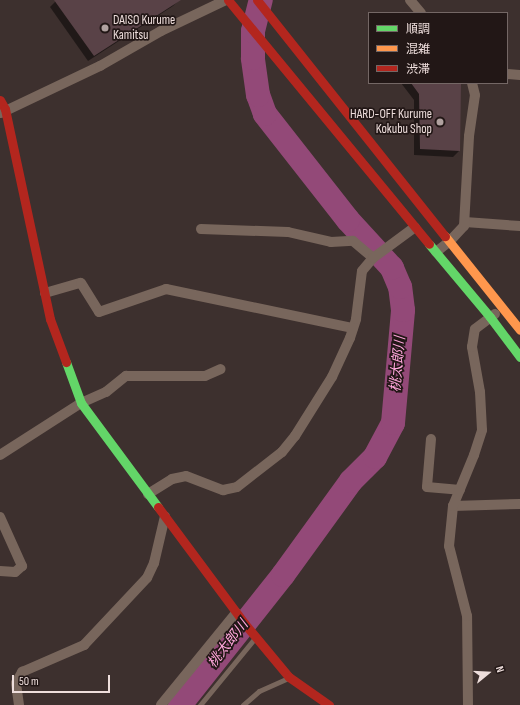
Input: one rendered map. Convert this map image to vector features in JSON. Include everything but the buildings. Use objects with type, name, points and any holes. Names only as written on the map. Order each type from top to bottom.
[{"type":"street","points":[[2,111],[100,66],[161,31],[227,0],[490,317],[520,357]]},
{"type":"street","points":[[257,0],[520,330]]},
{"type":"street","points":[[410,0],[420,12]]},
{"type":"street","points":[[508,74],[520,75]]},
{"type":"street","points":[[436,252],[449,242],[464,226],[465,222],[469,136],[475,95],[472,84]]},
{"type":"street","points":[[0,100],[50,319],[81,403],[236,613],[289,678],[330,705]]},
{"type":"street","points":[[465,222],[520,226]]},
{"type":"street","points":[[148,494],[172,478],[186,476],[223,490],[237,487],[282,452],[295,436],[332,377],[356,319],[362,270],[373,258],[415,227]]},
{"type":"street","points":[[201,229],[288,232],[331,242],[352,241],[373,258]]},
{"type":"street","points":[[45,293],[81,283],[99,312],[166,289],[353,328]]},
{"type":"street","points":[[468,705],[467,616],[449,546],[453,506],[474,455],[482,430],[480,392],[472,347],[475,328],[503,309]]},
{"type":"street","points":[[0,455],[81,403],[106,392],[126,376],[205,376],[221,369]]},
{"type":"street","points":[[431,439],[427,487],[460,490]]},
{"type":"street","points":[[453,506],[520,504]]},
{"type":"street","points":[[19,705],[16,683],[22,672],[84,645],[147,578],[154,563],[165,516]]},
{"type":"street","points":[[0,517],[22,566],[16,572],[0,571]]},
{"type":"street","points":[[161,705],[236,613]]},
{"type":"lane","points":[[200,705],[256,637]]},
{"type":"lane","points":[[243,705],[259,691],[289,678]]},
{"type":"waterway","name":"桃太郎川","points":[[180,705],[283,575],[351,481],[375,457],[393,423],[403,310],[400,287],[392,268],[348,220],[265,114],[258,95],[253,58],[253,31],[261,0]]},
{"type":"traffic: fast","points":[[429,244],[490,317],[520,357]]},
{"type":"traffic: fast","points":[[66,362],[81,403],[158,507]]},
{"type":"traffic: slow","points":[[445,236],[520,330]]},
{"type":"traffic: jam","points":[[228,0],[429,244]]},
{"type":"traffic: jam","points":[[257,0],[445,236]]},
{"type":"traffic: jam","points":[[0,100],[5,109],[50,319],[66,362]]},
{"type":"traffic: jam","points":[[158,507],[244,623],[289,677],[329,705]]},
{"type":"place","name":"DAISO Kurume Kamitsu","points":[[105,28]]},
{"type":"place","name":"HARD-OFF Kurume Kokubu Shop","points":[[440,122]]}]
